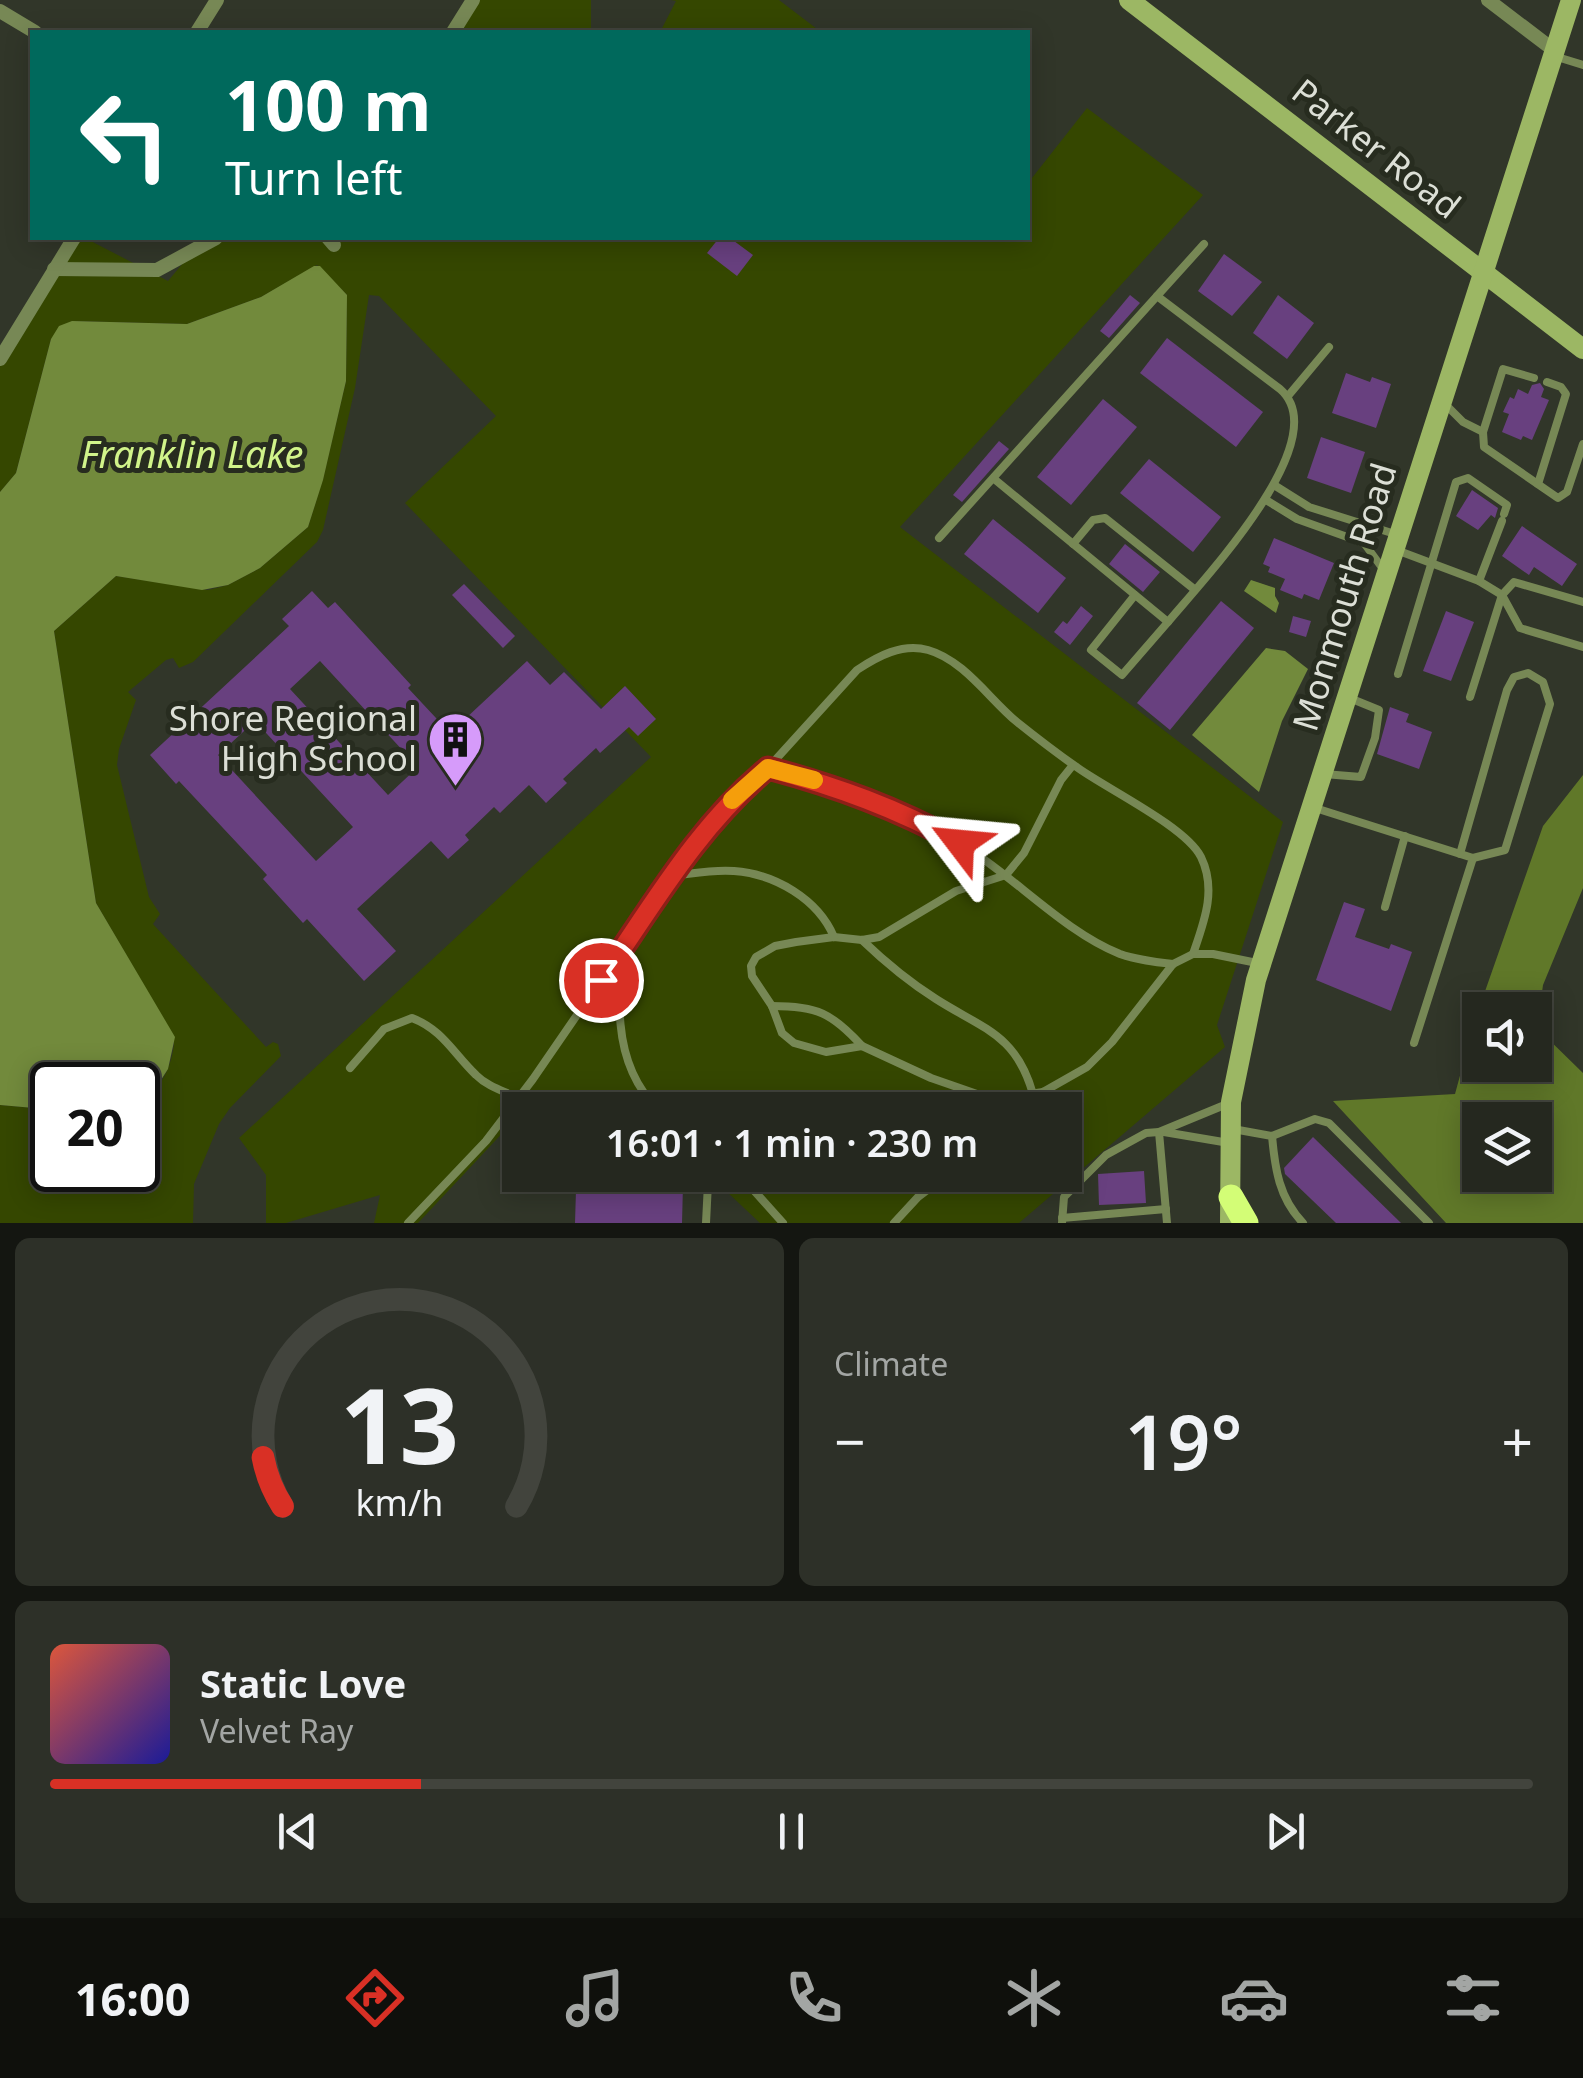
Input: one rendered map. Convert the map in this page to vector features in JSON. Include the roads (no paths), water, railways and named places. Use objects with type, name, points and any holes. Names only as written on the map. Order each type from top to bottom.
[{"type":"highway","points":[[1231,1196],[1246,1223]]},
{"type":"main road","name":"Parker Road","points":[[1128,0],[1583,349]]},
{"type":"main road","name":"Monmouth Road","points":[[1230,1223],[1231,1102],[1262,964],[1571,0]]},
{"type":"street","points":[[199,30],[217,0]]},
{"type":"street","points":[[454,30],[473,0]]},
{"type":"street","points":[[1488,0],[1554,53]]},
{"type":"street","points":[[0,12],[32,30]]},
{"type":"street","points":[[0,359],[73,240]]},
{"type":"street","points":[[54,269],[157,270],[212,240]]},
{"type":"lane","points":[[1554,53],[1583,66]]},
{"type":"lane","points":[[939,538],[1204,244]]},
{"type":"lane","points":[[1136,595],[1091,650],[1122,675],[1266,500],[1294,422],[1293,404],[1288,396],[1157,296]]},
{"type":"lane","points":[[1288,396],[1330,346]]},
{"type":"lane","points":[[1534,378],[1503,370],[1483,432],[1484,447],[1558,498],[1567,492],[1583,444]]},
{"type":"lane","points":[[1538,484],[1566,394],[1561,387],[1547,382]]},
{"type":"lane","points":[[1442,400],[1463,422],[1483,432]]},
{"type":"lane","points":[[1432,428],[1463,422]]},
{"type":"lane","points":[[992,478],[1168,622]]},
{"type":"lane","points":[[1398,674],[1456,482],[1468,478],[1508,505],[1479,581]]},
{"type":"lane","points":[[1274,485],[1309,507],[1479,581],[1502,595],[1520,628],[1583,648]]},
{"type":"lane","points":[[1266,500],[1297,518],[1364,543],[1386,574]]},
{"type":"lane","points":[[1072,544],[1093,520],[1105,518],[1194,589]]},
{"type":"lane","points":[[1470,697],[1502,595],[1514,582],[1583,602]]},
{"type":"lane","points":[[522,1092],[670,876],[716,817],[768,768],[857,670],[887,653],[917,648],[937,654],[1073,764],[1180,832],[1200,854],[1210,897],[1194,954]]},
{"type":"lane","points":[[1312,807],[1405,836],[1460,854],[1473,858],[1505,850],[1550,704],[1542,682],[1528,673],[1514,677],[1507,690],[1460,854]]},
{"type":"lane","points":[[1323,774],[1361,777],[1375,738],[1379,710],[1347,698]]},
{"type":"lane","points":[[862,1046],[826,1052],[794,1043],[782,1033],[772,1006],[752,976],[751,966],[756,958],[775,946],[834,936],[862,940],[890,932],[956,892],[1006,875],[1024,853],[1073,764]]},
{"type":"lane","points":[[768,768],[842,788],[887,806],[960,843],[1096,942],[1130,957],[1173,964]]},
{"type":"lane","points":[[1385,907],[1405,836]]},
{"type":"lane","points":[[1414,1043],[1473,858]]},
{"type":"lane","points":[[670,876],[736,871],[770,880],[815,906],[823,913],[834,936]]},
{"type":"lane","points":[[634,931],[620,990],[621,1030],[627,1060],[644,1092]]},
{"type":"lane","points":[[862,940],[913,984],[998,1035],[1023,1064],[1037,1092]]},
{"type":"lane","points":[[1040,1092],[1088,1068],[1173,964],[1194,954],[1213,954],[1262,964]]},
{"type":"lane","points":[[601,980],[620,990]]},
{"type":"lane","points":[[772,1006],[800,1006],[825,1014],[845,1027],[862,1046],[930,1078],[971,1092]]},
{"type":"lane","points":[[350,1068],[384,1030],[412,1018],[430,1025],[488,1085],[504,1092]]},
{"type":"lane","points":[[1159,1132],[1231,1102]]},
{"type":"lane","points":[[1166,1210],[1062,1221],[1064,1196],[1106,1155],[1146,1133],[1272,1136],[1315,1119],[1329,1124],[1429,1223]]},
{"type":"lane","points":[[408,1223],[502,1120]]},
{"type":"lane","points":[[1159,1132],[1167,1223]]},
{"type":"lane","points":[[1272,1136],[1276,1180],[1303,1223]]},
{"type":"lane","points":[[706,1223],[708,1192]]},
{"type":"lane","points":[[755,1192],[783,1223]]},
{"type":"lane","points":[[894,1223],[925,1192]]},
{"type":"water","name":"Franklin Lake","points":[[314,266],[320,266],[347,295],[346,381],[308,527],[260,568],[228,585],[202,590],[116,576],[54,631],[96,903],[175,1037],[168,1069],[160,1082],[160,1062],[30,1062],[30,1108],[0,1105],[0,492],[16,473],[51,339],[59,326],[72,321],[187,324],[261,297]]},
{"type":"water","points":[[1251,580],[1275,588],[1279,603],[1276,613],[1244,591]]},
{"type":"water","points":[[1266,648],[1285,651],[1308,669],[1282,721],[1259,792],[1192,735]]},
{"type":"place","name":"Shore Regional High School","points":[[456,788]]}]
